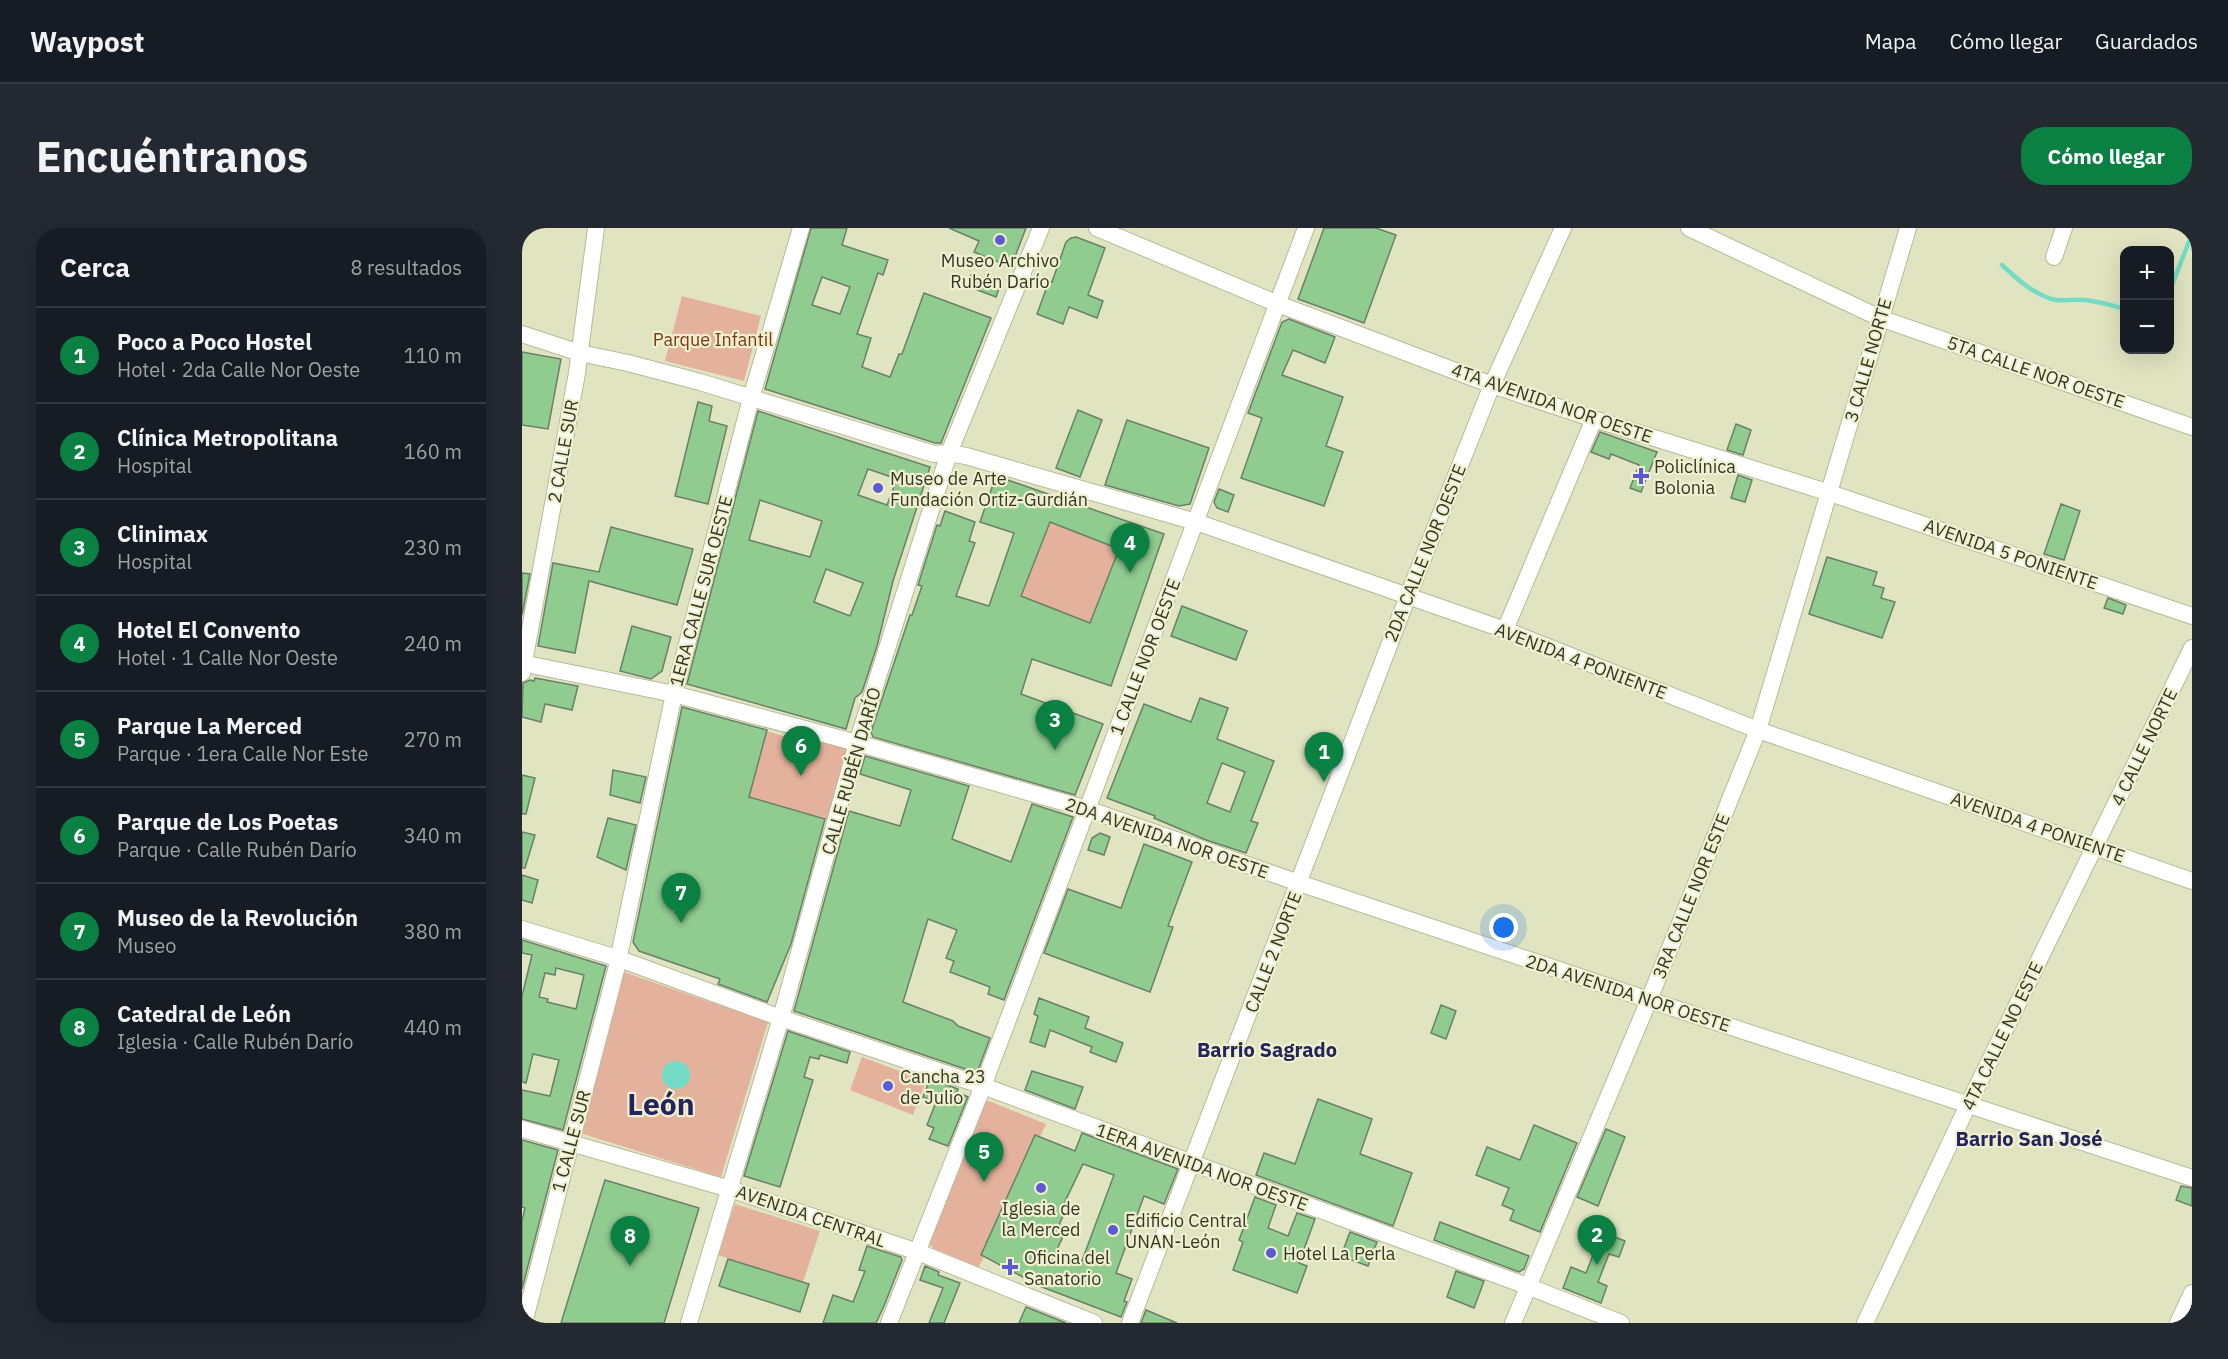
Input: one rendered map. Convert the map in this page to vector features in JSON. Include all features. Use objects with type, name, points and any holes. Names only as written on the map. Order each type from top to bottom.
[{"type":"street","name":"2 CALLE SUR","points":[[523,667],[580,352],[597,228]]},
{"type":"street","name":"1ERA CALLE SUR OESTE","points":[[617,958],[674,694],[751,398],[801,228]]},
{"type":"street","name":"CALLE RUBÉN DARÍO","points":[[689,1323],[781,1018],[857,743],[949,453],[1041,228]]},
{"type":"street","name":"4TA AVENIDA NOR OESTE","points":[[1097,228],[1278,304],[1492,385],[1830,493]]},
{"type":"street","name":"1 CALLE NOR OESTE","points":[[889,1323],[983,1086],[1306,228]]},
{"type":"street","name":"2DA CALLE NOR OESTE","points":[[1299,884],[1408,596],[1492,385],[1563,228]]},
{"type":"street","name":"5TA CALLE NOR OESTE","points":[[1689,228],[1880,318],[2192,427]]},
{"type":"street","name":"3 CALLE NORTE","points":[[1830,493],[1908,228]]},
{"type":"street","points":[[2054,256],[2064,228]]},
{"type":"street","name":"AVENIDA 4 PONIENTE","points":[[522,334],[580,352],[645,367],[934,454],[949,453],[966,456],[1196,522],[1505,630],[1758,730],[2192,881]]},
{"type":"street","points":[[1505,630],[1594,419]]},
{"type":"street","name":"AVENIDA 5 PONIENTE","points":[[1830,493],[2192,616]]},
{"type":"street","name":"3RA CALLE NOR ESTE","points":[[1513,1323],[1649,1000],[1758,730],[1830,493]]},
{"type":"street","name":"4 CALLE NORTE","points":[[2095,847],[2192,648]]},
{"type":"street","name":"2DA AVENIDA NOR OESTE","points":[[523,667],[674,694],[857,743],[1087,809],[1299,884],[2192,1178]]},
{"type":"street","name":"4TA CALLE NO ESTE","points":[[1865,1323],[1968,1105],[2095,847]]},
{"type":"street","name":"CALLE 2 NORTE","points":[[1130,1323],[1299,884]]},
{"type":"street","name":"1ERA AVENIDA NOR OESTE","points":[[522,929],[617,958],[781,1018],[983,1086],[1527,1286],[1621,1323]]},
{"type":"street","name":"1 CALLE SUR","points":[[524,1323],[616,970],[617,958]]},
{"type":"street","name":"AVENIDA CENTRAL","points":[[522,1129],[730,1189],[918,1252],[1094,1323]]},
{"type":"street","points":[[2178,1323],[2192,1293]]},
{"type":"green space","name":"Parque Infantil","points":[[682,296],[761,316],[744,381],[665,361]]},
{"type":"green space","points":[[1050,522],[1119,549],[1090,623],[1021,596]]},
{"type":"green space","points":[[767,731],[783,736],[849,744],[830,820],[749,797]]},
{"type":"green space","points":[[621,971],[768,1022],[721,1177],[580,1133]]},
{"type":"green space","name":"Cancha 23 de Julio","points":[[862,1057],[926,1081],[913,1115],[850,1090]]},
{"type":"green space","points":[[989,1101],[1046,1124],[979,1267],[933,1248],[930,1240],[980,1103]]},
{"type":"green space","points":[[735,1204],[820,1231],[803,1282],[718,1255]]},
{"type":"water","points":[[676,1061],[686,1065],[690,1075],[686,1085],[676,1089],[666,1085],[662,1075],[666,1065]]},
{"type":"building","points":[[811,228],[847,228],[842,245],[888,260],[883,275],[878,273],[857,334],[871,338],[862,367],[890,377],[899,354],[902,354],[924,293],[991,318],[941,443],[765,389]],"holes":[[[822,277],[850,287],[840,314],[812,305]]]},
{"type":"building","name":"Museo Archivo Rubén Darío","points":[[949,228],[1026,228],[1011,267],[974,252],[979,241]]},
{"type":"building","points":[[1324,228],[1376,228],[1396,235],[1364,323],[1298,299]]},
{"type":"building","points":[[1076,237],[1105,248],[1088,295],[1103,301],[1097,318],[1069,307],[1063,324],[1037,314],[1049,281],[1052,282],[1066,242]]},
{"type":"building","points":[[971,275],[1000,286],[996,297],[967,286]]},
{"type":"building","points":[[1289,319],[1335,337],[1325,363],[1293,350],[1282,375],[1343,397],[1326,446],[1343,452],[1324,506],[1241,478],[1262,418],[1248,413],[1282,322]]},
{"type":"building","points":[[522,352],[561,359],[548,429],[522,425]]},
{"type":"building","points":[[698,402],[712,406],[709,421],[727,426],[708,504],[675,496]]},
{"type":"building","points":[[1078,410],[1102,420],[1080,477],[1056,468]]},
{"type":"building","points":[[758,411],[930,467],[893,581],[877,646],[862,692],[855,698],[846,729],[687,684]],"holes":[[[868,469],[897,479],[887,505],[858,495]],[[760,500],[822,521],[810,557],[749,540]],[[826,569],[863,583],[850,616],[814,602]]]},
{"type":"building","points":[[1127,420],[1209,448],[1190,504],[1179,506],[1105,485]]},
{"type":"building","points":[[1736,424],[1751,430],[1743,455],[1727,450]]},
{"type":"building","points":[[1600,432],[1657,452],[1641,492],[1630,488],[1639,465],[1611,454],[1609,459],[1591,452]]},
{"type":"building","points":[[1738,475],[1752,480],[1745,502],[1731,498]]},
{"type":"building","points":[[996,476],[1164,534],[1111,686],[1032,659],[1021,694],[1103,724],[1075,795],[873,737],[871,732],[922,586],[918,585],[937,525],[940,526],[945,511],[975,522],[969,541],[975,543],[956,596],[989,606],[1014,533],[980,522]],"holes":[[[1050,522],[1119,549],[1090,623],[1021,596]]]},
{"type":"building","points":[[1219,489],[1234,495],[1228,512],[1217,508],[1214,502]]},
{"type":"building","points":[[2061,504],[2080,511],[2064,560],[2044,554]]},
{"type":"building","points":[[611,527],[693,549],[677,605],[589,581],[575,653],[538,646],[553,563],[599,572]]},
{"type":"building","points":[[1827,557],[1877,572],[1873,585],[1884,588],[1881,598],[1895,602],[1882,638],[1809,614]]},
{"type":"building","points":[[522,573],[530,574],[522,615]]},
{"type":"building","points":[[2108,598],[2126,605],[2123,614],[2104,608]]},
{"type":"building","points":[[1182,606],[1247,631],[1236,660],[1171,636]]},
{"type":"building","points":[[632,626],[671,637],[662,671],[651,679],[620,671]]},
{"type":"building","points":[[535,678],[578,686],[572,710],[545,704],[541,722],[522,717],[523,683],[534,681]]},
{"type":"building","points":[[1200,698],[1228,708],[1217,739],[1274,761],[1251,821],[1258,823],[1246,853],[1206,840],[1154,818],[1155,816],[1107,798],[1144,704],[1191,722]],"holes":[[[1222,763],[1245,772],[1230,812],[1207,803]]]},
{"type":"building","points":[[682,707],[767,730],[749,797],[825,819],[791,944],[767,1002],[718,984],[720,979],[639,951],[633,942]]},
{"type":"building","points":[[865,756],[969,786],[952,839],[1011,862],[1032,804],[1073,817],[1004,1000],[988,994],[990,987],[950,972],[954,961],[946,958],[957,930],[928,919],[903,1002],[990,1038],[977,1073],[794,1011],[849,811],[900,826],[911,790],[860,774]]},
{"type":"building","points":[[613,770],[646,777],[640,803],[610,795]]},
{"type":"building","points":[[522,775],[535,778],[526,814],[522,814]]},
{"type":"building","points":[[608,818],[636,825],[626,870],[597,857]]},
{"type":"building","points":[[522,832],[535,835],[525,868],[522,868]]},
{"type":"building","points":[[1100,833],[1110,837],[1104,855],[1088,850],[1092,838]]},
{"type":"building","points":[[1144,844],[1192,862],[1168,926],[1173,927],[1150,992],[1044,953],[1068,889],[1121,908]]},
{"type":"building","points":[[522,875],[538,880],[532,903],[522,900]]},
{"type":"building","points":[[522,940],[606,966],[563,1130],[522,1119],[522,1090],[550,1096],[559,1060],[533,1054],[526,1083],[522,1082],[522,996],[532,955],[522,953]],"holes":[[[556,968],[584,975],[576,1009],[547,1002],[548,999],[539,997],[545,973],[555,975]]]},
{"type":"building","points":[[1039,998],[1089,1017],[1085,1028],[1123,1043],[1116,1062],[1090,1052],[1092,1047],[1050,1030],[1045,1047],[1030,1042],[1038,1016],[1034,1014]]},
{"type":"building","points":[[1441,1005],[1456,1011],[1446,1039],[1431,1033]]},
{"type":"building","points":[[788,1031],[850,1052],[847,1063],[820,1055],[819,1059],[810,1057],[804,1077],[813,1080],[780,1187],[744,1176]]},
{"type":"building","points":[[1032,1071],[1083,1087],[1075,1109],[1025,1090]]},
{"type":"building","points":[[930,1079],[958,1089],[957,1092],[968,1097],[948,1146],[929,1139],[934,1128],[927,1125],[936,1102],[923,1097]]},
{"type":"building","points":[[1318,1099],[1372,1119],[1360,1154],[1412,1173],[1393,1226],[1256,1175],[1264,1153],[1295,1164]]},
{"type":"building","points":[[1534,1125],[1577,1143],[1540,1232],[1510,1220],[1514,1210],[1502,1205],[1509,1188],[1476,1175],[1487,1147],[1520,1160]]},
{"type":"building","points":[[1606,1129],[1625,1137],[1598,1206],[1577,1197]]},
{"type":"building","points":[[1082,1133],[1178,1169],[1164,1204],[1144,1196],[1116,1273],[1132,1279],[1121,1317],[1042,1287],[981,1255],[1035,1135],[1075,1151]],"holes":[[[1083,1164],[1114,1175],[1080,1266],[1054,1256],[1067,1228],[1059,1225],[1064,1214],[1060,1212]]]},
{"type":"building","points":[[522,1140],[558,1150],[522,1289],[522,1221],[525,1208],[522,1207]]},
{"type":"building","points":[[605,1180],[699,1208],[664,1323],[561,1323]]},
{"type":"building","points":[[2181,1186],[2192,1188],[2192,1206],[2176,1200]]},
{"type":"building","name":"Hotel La Perla","points":[[1255,1197],[1276,1205],[1268,1228],[1288,1236],[1297,1213],[1315,1219],[1299,1263],[1307,1266],[1297,1293],[1233,1270],[1243,1242],[1239,1240]]},
{"type":"building","points":[[1440,1222],[1529,1256],[1524,1269],[1519,1272],[1434,1240]]},
{"type":"building","points":[[1350,1232],[1377,1242],[1368,1266],[1341,1256]]},
{"type":"building","points":[[1602,1232],[1625,1241],[1619,1257],[1609,1254],[1598,1282],[1607,1286],[1601,1303],[1563,1288],[1571,1267],[1586,1273]]},
{"type":"building","points":[[867,1246],[901,1257],[902,1260],[876,1323],[823,1323],[833,1295],[853,1302],[865,1271],[859,1270]]},
{"type":"building","points":[[728,1259],[809,1284],[800,1312],[719,1286]]},
{"type":"building","points":[[925,1266],[939,1272],[938,1275],[960,1283],[944,1323],[929,1323],[943,1288],[920,1280]]},
{"type":"building","points":[[1456,1271],[1484,1281],[1474,1308],[1447,1297]]},
{"type":"building","points":[[1026,1307],[1066,1323],[1019,1323]]},
{"type":"building","points":[[1146,1310],[1177,1323],[1141,1323]]},
{"type":"waterway","points":[[2174,280],[2192,234]]},
{"type":"waterway","points":[[2002,265],[2031,289],[2051,299],[2089,301],[2120,308]]},
{"type":"place","name":"Museo Archivo Rubén Darío","points":[[1000,240]]},
{"type":"place","name":"Policlínica Bolonia","points":[[1641,476]]},
{"type":"place","name":"Museo de Arte Fundación Ortiz-Gurdián","points":[[878,488]]},
{"type":"place","name":"Hotel El Convento","points":[[1130,573]]},
{"type":"place","name":"Clinimax","points":[[1055,750]]},
{"type":"place","name":"Parque de Los Poetas","points":[[801,776]]},
{"type":"place","name":"Poco a Poco Hostel","points":[[1324,782]]},
{"type":"place","name":"Museo de la Revolución","points":[[681,923]]},
{"type":"place","name":"Cancha 23 de Julio","points":[[888,1086]]},
{"type":"place","name":"Parque La Merced","points":[[984,1182]]},
{"type":"place","name":"Iglesia de la Merced","points":[[1041,1188]]},
{"type":"place","name":"Edificio Central UNAN-León","points":[[1113,1230]]},
{"type":"place","name":"Hotel La Perla","points":[[1271,1253]]},
{"type":"place","name":"Clínica Metropolitana","points":[[1597,1265]]},
{"type":"place","name":"Catedral de León","points":[[630,1266]]},
{"type":"place","name":"Oficina del Sanatorio","points":[[1010,1267]]},
{"type":"district","name":"Barrio Sagrado","points":[[1267,1049]]},
{"type":"district","name":"León","points":[[661,1103]]},
{"type":"district","name":"Barrio San José","points":[[2029,1138]]}]
